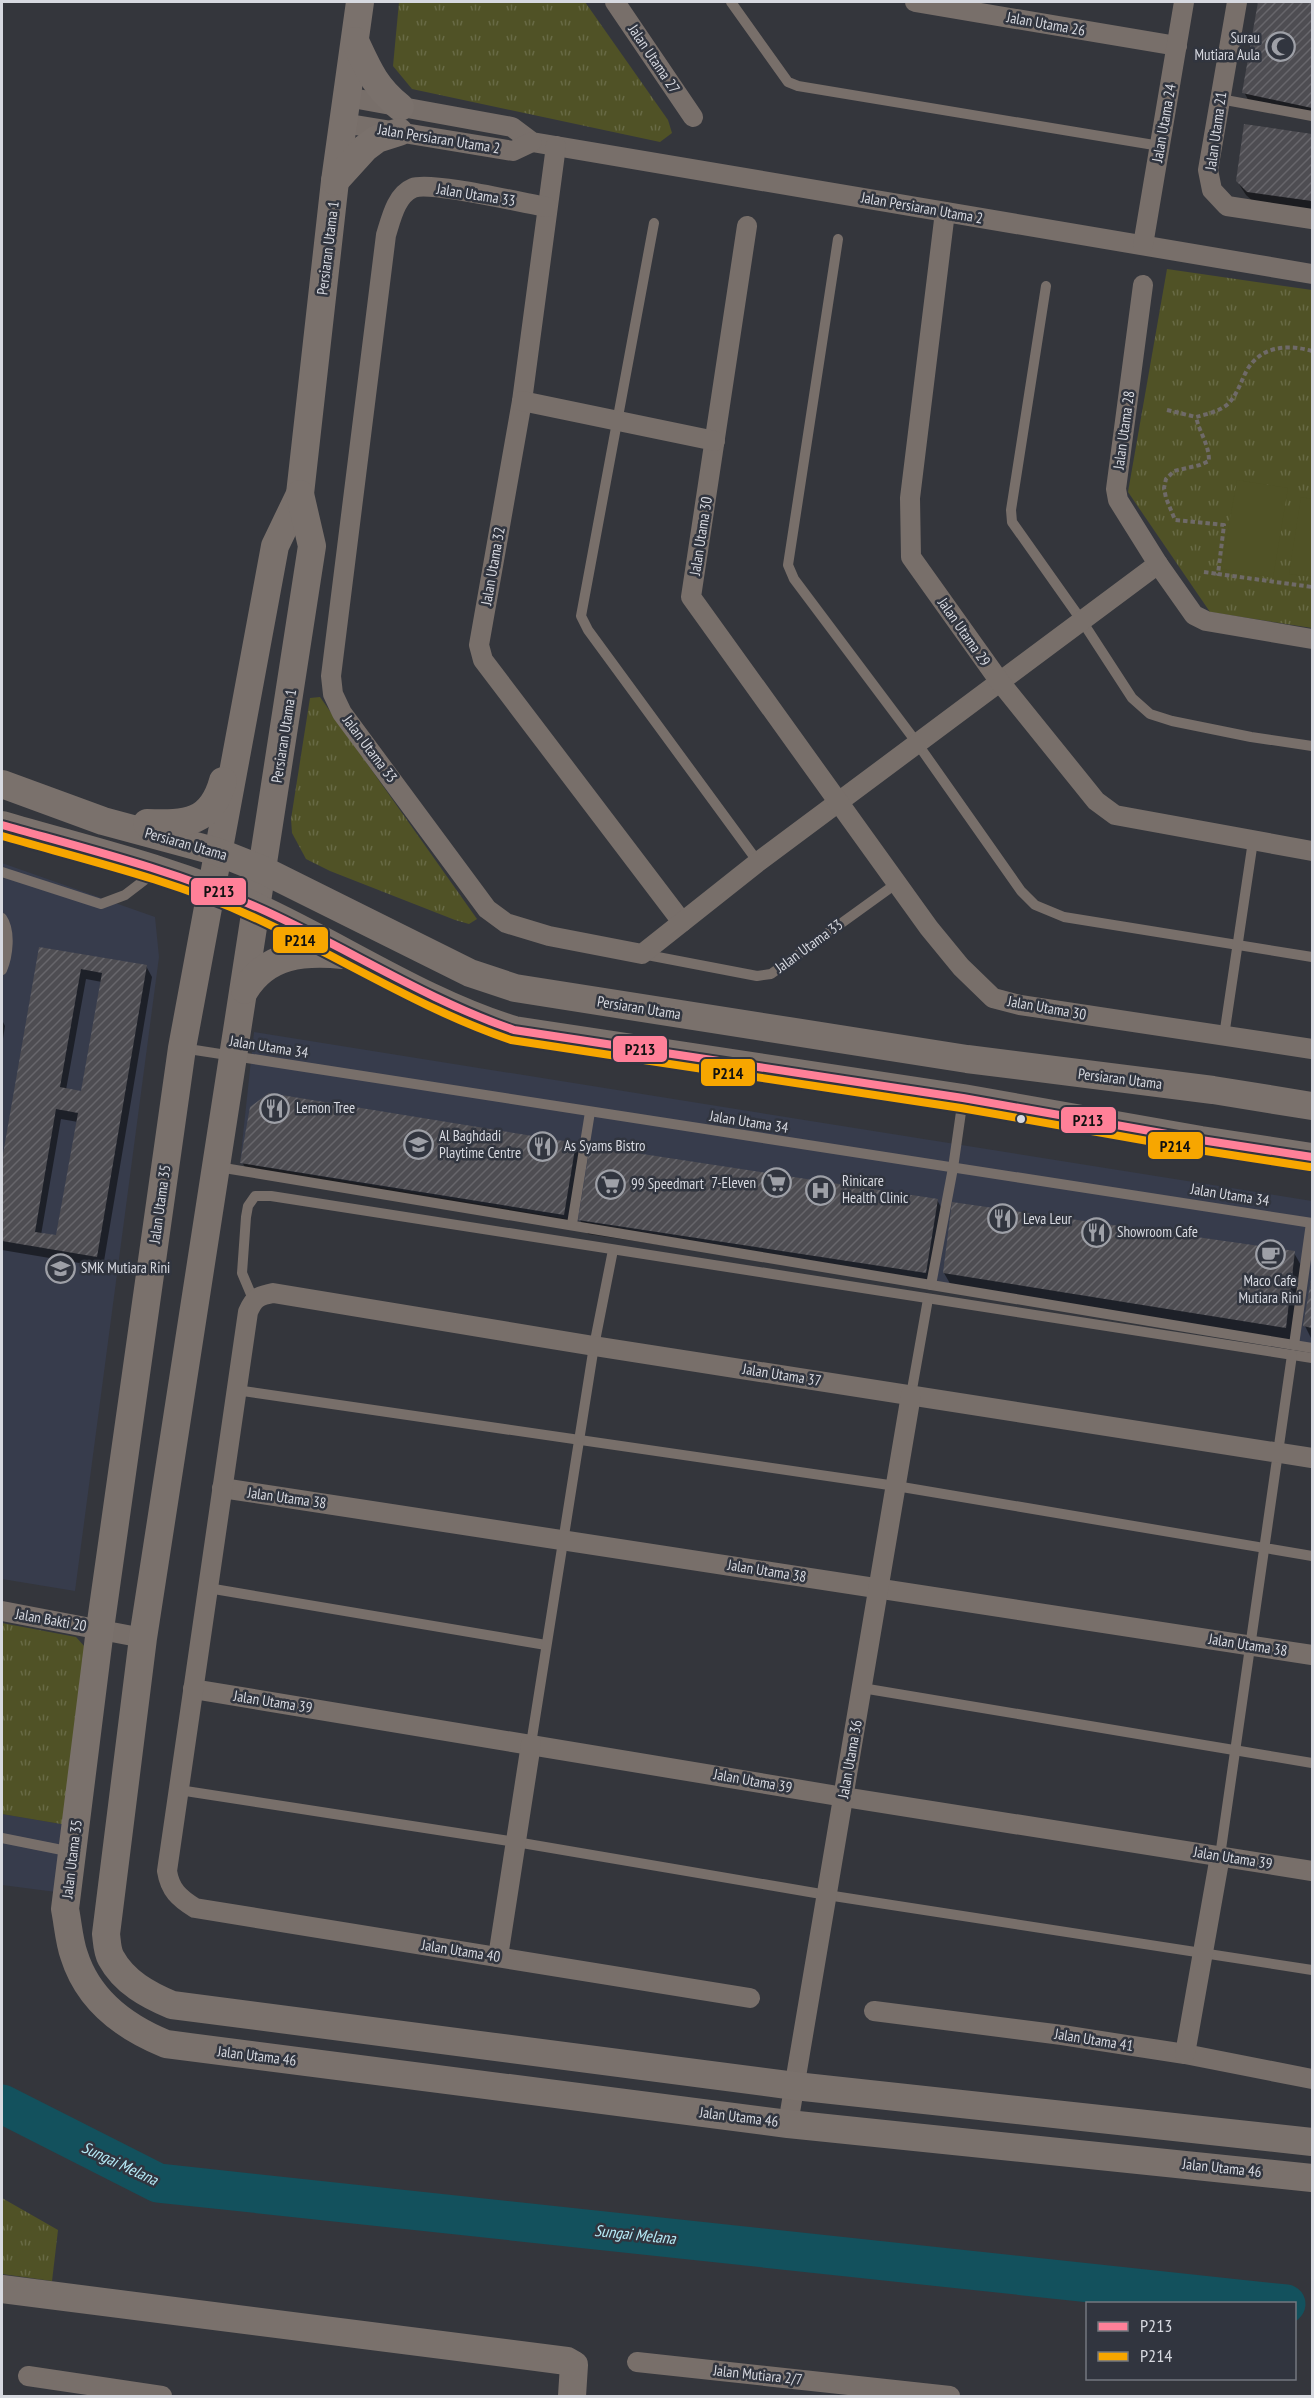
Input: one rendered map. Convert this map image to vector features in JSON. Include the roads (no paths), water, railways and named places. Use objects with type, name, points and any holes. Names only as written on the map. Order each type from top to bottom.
[{"type":"street","name":"Persiaran Utama 1","points":[[211,888],[275,546],[300,494],[335,181],[360,2]]},
{"type":"street","name":"Jalan Utama 27","points":[[615,2],[693,117]]},
{"type":"street","name":"Jalan Utama 26","points":[[915,2],[1177,46]]},
{"type":"street","name":"Jalan Utama 24","points":[[1143,245],[1184,2]]},
{"type":"street","name":"Jalan Utama 21","points":[[1237,2],[1208,170],[1212,190],[1227,206],[1312,219]]},
{"type":"street","points":[[335,181],[365,148],[400,119],[385,95],[372,80],[355,41]]},
{"type":"street","name":"Jalan Persiaran Utama 2","points":[[345,110],[400,119],[512,127],[532,142],[1312,274]]},
{"type":"street","name":"Jalan Persiaran Utama 2","points":[[345,110],[400,119]]},
{"type":"street","name":"Jalan Utama 32","points":[[556,146],[522,401],[479,645],[483,660],[682,922]]},
{"type":"street","name":"Jalan Utama 33","points":[[547,207],[438,187],[413,188],[399,200],[386,235],[336,641],[332,676],[333,694],[342,713],[487,909],[506,923],[549,936],[642,954]]},
{"type":"street","name":"Jalan Utama 29","points":[[945,212],[910,498],[911,557],[1000,682],[1096,801],[1115,815],[1312,850]]},
{"type":"street","name":"Jalan Utama 30","points":[[747,226],[692,597],[897,884],[961,967],[993,998],[1020,1005],[1312,1049]]},
{"type":"street","name":"Jalan Utama 28","points":[[1143,285],[1116,489],[1118,500],[1158,564],[1194,615],[1206,621],[1312,639]]},
{"type":"street","points":[[522,401],[716,441]]},
{"type":"street","name":"Persiaran Utama 1","points":[[258,908],[312,546],[300,494]]},
{"type":"street","points":[[642,954],[758,862],[1158,564]]},
{"type":"street","points":[[103,821],[177,824],[192,821],[206,813],[218,797],[248,689]]},
{"type":"street","name":"Persiaran Utama","points":[[2,784],[103,821],[218,852],[263,870],[470,972],[515,988],[967,1059],[1213,1090],[1312,1106]]},
{"type":"street","points":[[2,825],[211,888],[258,908],[474,1018],[514,1030],[963,1098],[1312,1157]]},
{"type":"street","name":"Jalan Utama 35","points":[[166,2044],[141,2034],[116,2016],[90,1990],[74,1955],[65,1909],[100,1629],[182,1048],[211,888]]},
{"type":"street","points":[[258,908],[143,1638],[106,1934],[110,1957],[128,1979],[147,1994],[172,2005],[795,2086],[1312,2142]]},
{"type":"street","points":[[244,990],[254,976],[278,960],[315,952],[351,956]]},
{"type":"street","name":"Jalan Utama 37","points":[[254,1299],[273,1293],[594,1346],[1312,1458]]},
{"type":"street","points":[[179,1790],[236,1390],[248,1312],[254,1299]]},
{"type":"street","name":"Jalan Utama 36","points":[[788,2124],[911,1395]]},
{"type":"street","name":"Jalan Utama 38","points":[[222,1488],[1312,1655]]},
{"type":"street","name":"Jalan Bakti 20","points":[[2,1611],[100,1629]]},
{"type":"street","points":[[100,1629],[143,1638]]},
{"type":"street","name":"Jalan Utama 39","points":[[193,1689],[844,1797],[1312,1871]]},
{"type":"street","points":[[498,1957],[531,1744]]},
{"type":"street","name":"Jalan Utama 40","points":[[179,1790],[167,1871],[169,1882],[176,1896],[195,1908],[750,1998]]},
{"type":"street","points":[[1185,2054],[1220,1856]]},
{"type":"street","name":"Jalan Utama 41","points":[[874,2012],[1062,2035],[1185,2054],[1312,2079]]},
{"type":"street","name":"Jalan Utama 46","points":[[166,2044],[788,2124],[1312,2178]]},
{"type":"street","points":[[2,2289],[567,2361],[574,2365],[572,2397]]},
{"type":"street","name":"Jalan Mutiara 2/7","points":[[637,2362],[950,2397]]},
{"type":"street","points":[[28,2376],[162,2397]]},
{"type":"lane","points":[[731,2],[788,82],[798,86],[1160,146]]},
{"type":"lane","points":[[1220,99],[1312,116]]},
{"type":"lane","points":[[654,223],[581,616],[588,630],[758,862]]},
{"type":"lane","points":[[838,239],[788,565],[794,579],[917,743],[1021,891],[1035,905],[1064,917],[1312,957]]},
{"type":"lane","points":[[1046,286],[1011,510],[1012,522],[1082,621],[1132,698],[1150,714],[1172,721],[1251,737],[1312,746]]},
{"type":"lane","points":[[1224,1036],[1253,841]]},
{"type":"lane","points":[[2,872],[101,904],[131,892],[157,870]]},
{"type":"lane","name":"Jalan Utama 33","points":[[642,954],[757,976],[771,974],[897,884]]},
{"type":"lane","points":[[2,918],[6,925],[7,943],[2,970]]},
{"type":"lane","name":"Jalan Utama 34","points":[[182,1048],[1312,1223]]},
{"type":"lane","points":[[931,1285],[953,1168],[963,1098]]},
{"type":"lane","points":[[572,1224],[590,1112]]},
{"type":"lane","points":[[218,1167],[931,1285],[1293,1350],[1312,1358]]},
{"type":"lane","points":[[254,1299],[242,1273],[246,1217],[248,1206],[255,1196],[272,1196],[928,1299],[1293,1350],[1312,1348]]},
{"type":"lane","points":[[1220,1856],[1312,1223]]},
{"type":"lane","points":[[531,1744],[594,1346],[613,1250]]},
{"type":"lane","points":[[911,1395],[928,1299]]},
{"type":"lane","points":[[236,1390],[579,1442],[896,1486],[1312,1556]]},
{"type":"lane","points":[[208,1588],[546,1645]]},
{"type":"lane","points":[[862,1688],[1312,1763]]},
{"type":"lane","points":[[179,1790],[516,1842],[827,1895],[1312,1970]]},
{"type":"lane","points":[[2,1838],[73,1852]]},
{"type":"waterway","name":"Sungai Melana","points":[[2,2104],[158,2183],[1267,2302]]},
{"type":"place","name":"Surau Mutiara Aula","points":[[1281,47]]},
{"type":"place","name":"Lemon Tree","points":[[275,1108]]},
{"type":"place","name":"Al Baghdadi Playtime Centre","points":[[418,1145]]},
{"type":"place","name":"As Syams Bistro","points":[[543,1146]]},
{"type":"place","name":"7-Eleven","points":[[777,1183]]},
{"type":"place","name":"99 Speedmart","points":[[610,1184]]},
{"type":"place","name":"Rinicare Health Clinic","points":[[821,1190]]},
{"type":"place","name":"Leva Leur","points":[[1002,1219]]},
{"type":"place","name":"Showroom Cafe","points":[[1096,1232]]},
{"type":"place","name":"Maco Cafe Mutiara Rini","points":[[1270,1254]]},
{"type":"place","name":"SMK Mutiara Rini","points":[[60,1268]]}]
